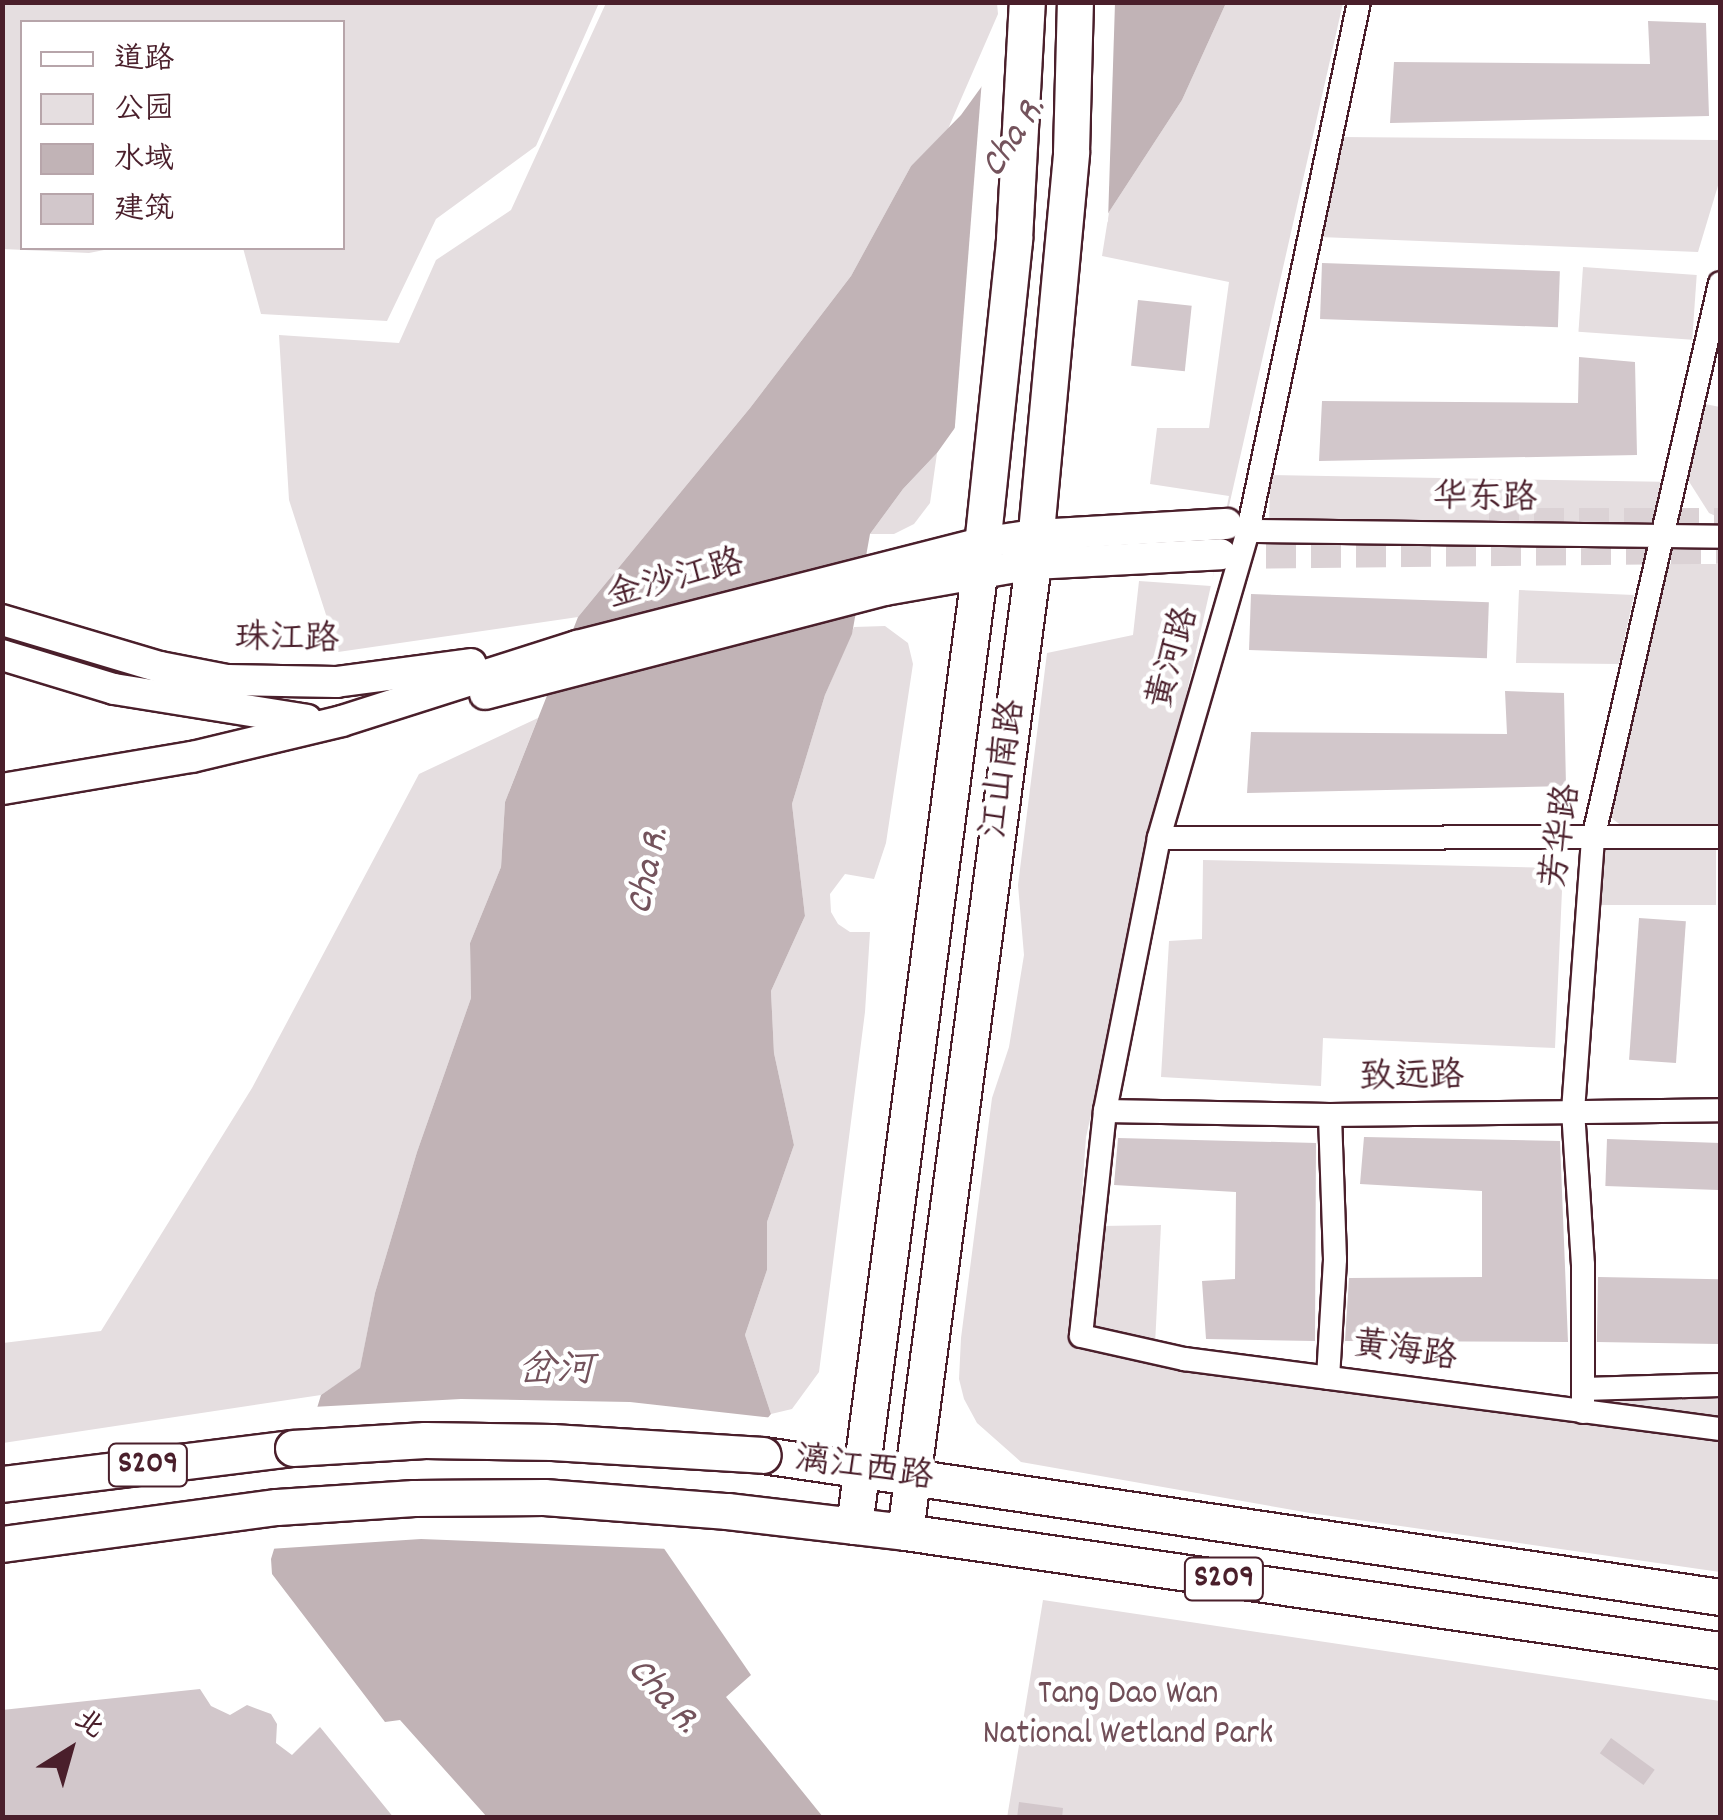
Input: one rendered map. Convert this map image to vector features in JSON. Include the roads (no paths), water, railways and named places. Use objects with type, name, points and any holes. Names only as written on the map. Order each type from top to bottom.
[{"type":"main road","name":"江山南路","points":[[905,1532],[909,1476],[1034,550],[1072,152],[1074,2]]},
{"type":"main road","name":"江山南路","points":[[854,1526],[980,559],[1014,239],[1026,9]]},
{"type":"main road","name":"金沙江路","points":[[2,788],[192,757],[342,720],[577,646],[886,578],[1034,550],[1232,537]]},
{"type":"main road","name":"金沙江路","points":[[342,720],[377,720],[554,678],[886,578]]},
{"type":"main road","name":"珠江路","points":[[2,620],[142,662],[227,680],[336,682],[577,646]]},
{"type":"main road","name":"珠江路","points":[[2,655],[148,696],[283,719],[342,720]]},
{"type":"main road","points":[[336,682],[342,720]]},
{"type":"main road","name":"漓江西路","points":[[2,1484],[293,1448],[424,1440],[552,1442],[763,1456],[862,1469],[1720,1597]]},
{"type":"main road","name":"漓江西路","points":[[2,1544],[276,1507],[414,1498],[544,1498],[727,1511],[905,1532],[1720,1650]]},
{"type":"street","name":"黄河路","points":[[1081,1336],[1105,1111],[1159,838],[1358,2]]},
{"type":"street","name":"芳华路","points":[[1584,1400],[1583,1265],[1573,1110],[1592,839],[1658,538],[1720,283]]},
{"type":"street","name":"华东路","points":[[1232,537],[1720,537]]},
{"type":"street","points":[[1159,838],[1720,837]]},
{"type":"street","name":"致远路","points":[[1105,1111],[1330,1115],[1720,1110]]},
{"type":"street","points":[[1328,1378],[1335,1259],[1330,1115]]},
{"type":"street","name":"黄海路","points":[[1081,1336],[1184,1359],[1328,1378],[1584,1400],[1720,1430]]},
{"type":"street","points":[[1584,1400],[1720,1385]]},
{"type":"water","name":"岔河","points":[[1042,3],[1226,3],[1182,100],[1109,212],[937,453],[903,489],[870,534],[852,634],[825,695],[792,804],[805,916],[771,991],[774,1053],[794,1145],[767,1222],[767,1270],[745,1335],[771,1414],[663,1547],[751,1675],[726,1697],[823,1817],[487,1817],[400,1720],[385,1722],[272,1574],[271,1559],[321,1395],[360,1368],[375,1293],[417,1152],[471,998],[470,943],[501,867],[505,802],[578,617],[750,408],[851,276],[911,166],[961,115]]},
{"type":"tunnel","points":[[1489,523],[1720,523]]},
{"type":"tunnel","points":[[1221,554],[1720,549]]},
{"type":"water label","name":"Cha R.","points":[[1015,138]]},
{"type":"water label","name":"Cha R.","points":[[650,871]]},
{"type":"water label","name":"Cha R.","points":[[662,1697]]},
{"type":"park label","name":"Tang Dao Wan National Wetland Park","points":[[1128,1715]]}]
